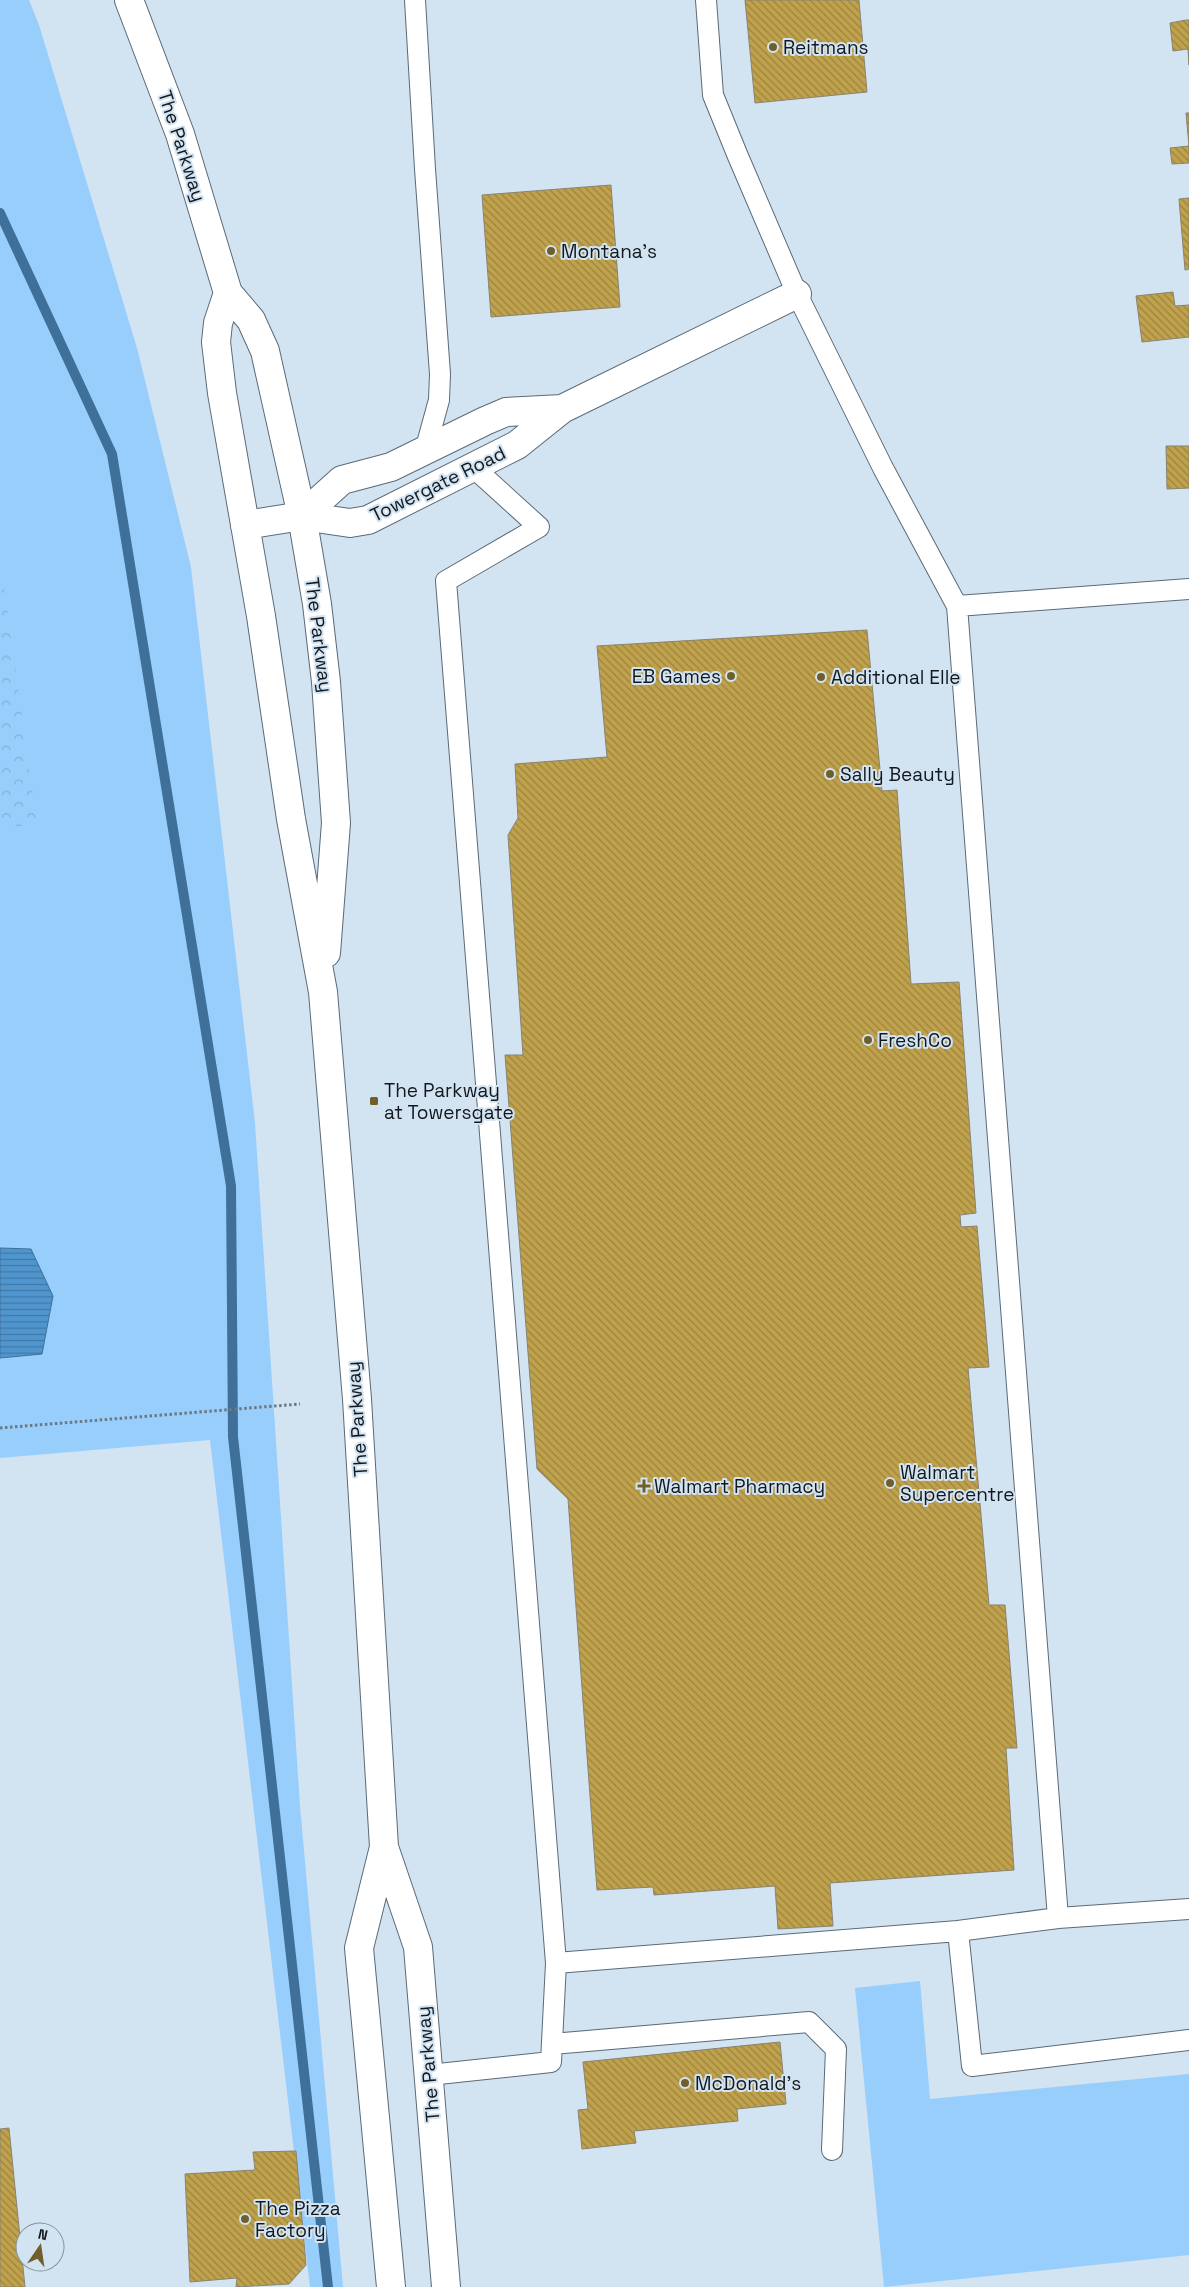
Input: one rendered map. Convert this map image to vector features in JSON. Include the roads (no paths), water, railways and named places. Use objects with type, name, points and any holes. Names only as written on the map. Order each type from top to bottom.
[{"type":"main road","name":"The Parkway","points":[[129,0],[180,134],[228,293],[251,320],[265,351],[302,516],[317,604],[326,682],[336,824],[323,992]]},
{"type":"main road","name":"The Parkway","points":[[228,293],[218,324],[216,342],[222,393],[291,819],[323,992],[356,1399],[384,1847],[418,1947],[446,2287]]},
{"type":"main road","name":"Towergate Road","points":[[245,526],[302,516],[350,523],[368,520],[517,445],[562,409],[797,294]]},
{"type":"main road","name":"Towergate Road","points":[[302,516],[342,480],[391,467],[506,412],[562,409]]},
{"type":"main road","name":"The Parkway","points":[[384,1847],[359,1948],[391,2287]]},
{"type":"lane","points":[[415,0],[440,374],[438,400],[425,450]]},
{"type":"lane","points":[[706,0],[713,95],[797,294],[883,468],[957,606],[1058,1918]]},
{"type":"lane","points":[[429,2075],[551,2062],[556,1963],[446,581],[538,527],[473,467]]},
{"type":"lane","points":[[957,606],[1189,589]]},
{"type":"lane","points":[[556,1963],[958,1931],[1058,1918],[1189,1909]]},
{"type":"lane","points":[[958,1931],[972,2066],[1189,2040]]},
{"type":"lane","points":[[552,2044],[809,2022],[836,2049],[832,2150]]},
{"type":"waterway","points":[[0,213],[112,454],[231,1186],[233,1437],[328,2287]]},
{"type":"place","name":"Reitmans","points":[[773,47]]},
{"type":"place","name":"Montana's","points":[[551,251]]},
{"type":"place","name":"EB Games","points":[[731,676]]},
{"type":"place","name":"Additional Elle","points":[[821,677]]},
{"type":"place","name":"Sally Beauty","points":[[830,774]]},
{"type":"place","name":"FreshCo","points":[[868,1040]]},
{"type":"place","name":"The Parkway at Towersgate","points":[[374,1101]]},
{"type":"place","name":"Walmart Supercentre","points":[[890,1483]]},
{"type":"place","name":"Walmart Pharmacy","points":[[644,1486]]},
{"type":"place","name":"McDonald's","points":[[685,2083]]},
{"type":"place","name":"The Pizza Factory","points":[[245,2219]]}]
